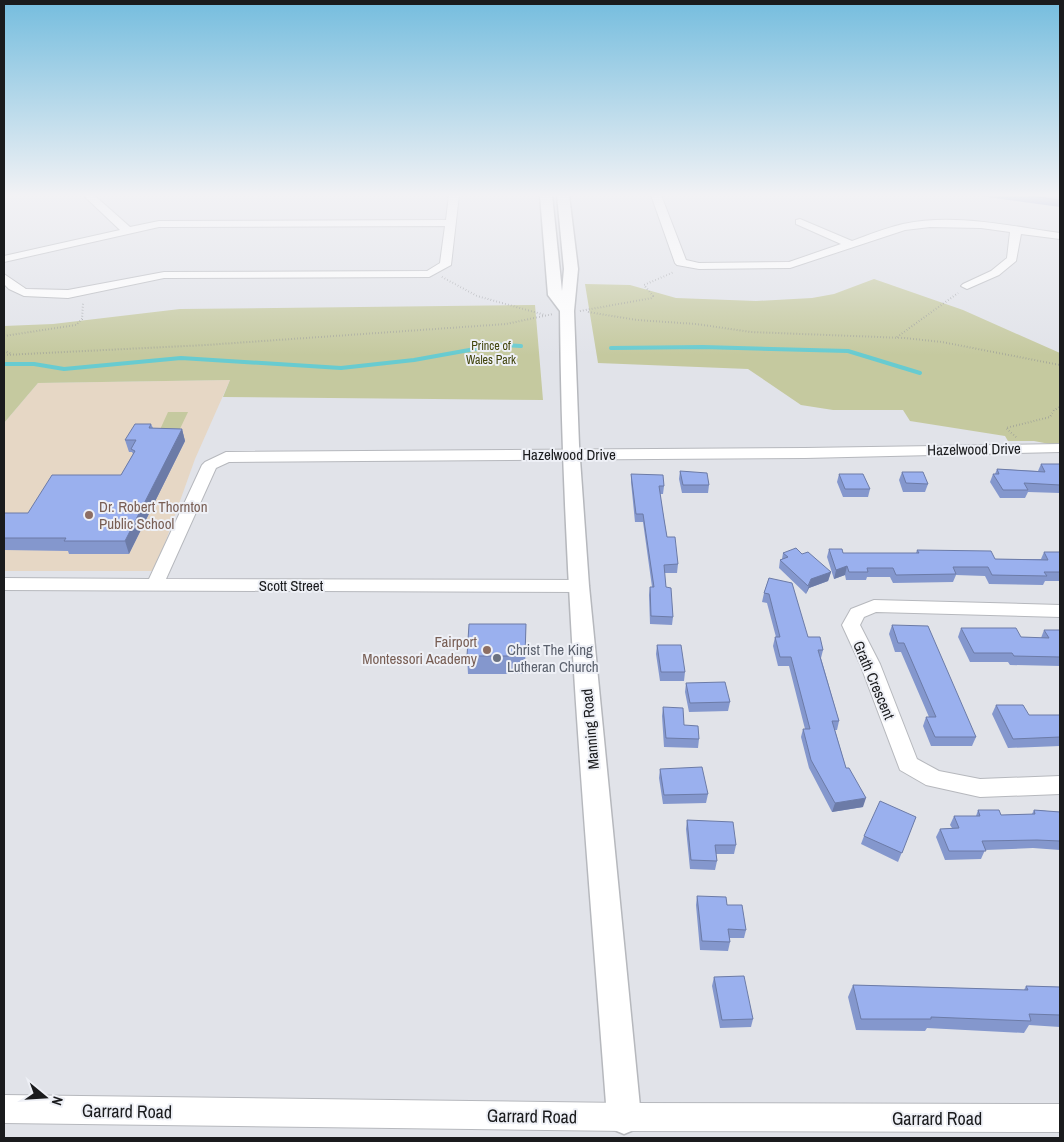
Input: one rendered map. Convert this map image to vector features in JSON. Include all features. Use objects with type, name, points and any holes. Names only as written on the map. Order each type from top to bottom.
[{"type":"main road","name":"Manning Road","points":[[551,248],[555,295],[567,312]]},
{"type":"main road","name":"Manning Road","points":[[569,248],[571,269],[567,312],[570,454],[578,586],[624,1117]]},
{"type":"street","points":[[4,258],[47,248]]},
{"type":"street","points":[[4,277],[13,287],[24,292],[68,294],[164,275],[429,274],[436,272],[445,265],[447,248]]},
{"type":"street","points":[[676,248],[681,263],[698,266],[790,265],[842,248]]},
{"type":"street","points":[[967,286],[995,273],[1012,259],[1013,248]]},
{"type":"street","name":"Hazelwood Drive","points":[[155,584],[210,465],[226,456],[805,453],[1060,448]]},
{"type":"street","name":"Scott Street","points":[[4,584],[578,586]]},
{"type":"street","name":"Grath Crescent","points":[[1060,611],[874,606],[857,613],[851,625],[870,664],[908,764],[934,779],[980,788],[1060,785]]},
{"type":"street","name":"Garrard Road","points":[[4,1109],[624,1117],[1060,1118]]},
{"type":"path","points":[[4,353],[16,355],[206,345],[497,325],[652,298],[653,296],[644,285],[676,270],[681,263]]},
{"type":"path","points":[[436,272],[452,285],[516,308],[721,327],[751,332],[897,337],[942,342],[1060,365]]},
{"type":"path","points":[[897,337],[911,323],[936,310],[967,286]]},
{"type":"path","points":[[4,336],[76,325],[82,319],[84,296]]},
{"type":"path","points":[[1034,448],[1006,428],[1050,417],[1054,410],[1060,407]]},
{"type":"shaded area","name":"Dr. Robert Thornton Public School","points":[[230,380],[195,459],[155,571],[4,571],[4,423],[38,383]]},
{"type":"green space","points":[[874,279],[963,310],[1060,353],[1060,446],[1034,441],[1008,441],[1005,436],[910,421],[903,410],[833,410],[801,405],[748,369],[598,363],[585,284],[630,285],[676,298],[756,301],[812,298],[834,294]]},
{"type":"green space","name":"Prince of Wales Park","points":[[535,305],[543,400],[223,397],[230,380],[38,383],[4,423],[4,326],[53,324],[180,309]]},
{"type":"green space","points":[[168,412],[188,412],[178,433],[158,434]]},
{"type":"building","points":[[135,424],[151,424],[149,428],[182,429],[125,541],[64,541],[66,538],[4,538],[4,513],[28,513],[52,475],[121,475],[135,451],[131,449],[136,440],[125,440]]},
{"type":"building","points":[[1041,464],[1060,464],[1060,485],[1024,483],[1028,490],[1003,490],[993,474],[999,474],[997,469],[1045,472]]},
{"type":"building","points":[[680,471],[707,473],[709,485],[683,485]]},
{"type":"building","points":[[902,472],[923,472],[928,484],[906,483]]},
{"type":"building","points":[[631,474],[663,475],[664,486],[659,486],[667,537],[675,537],[678,564],[664,565],[666,587],[671,588],[673,617],[651,616],[650,587],[654,587],[643,514],[636,514]]},
{"type":"building","points":[[839,474],[863,474],[870,489],[845,489]]},
{"type":"building","points":[[796,548],[802,554],[808,552],[831,572],[811,579],[808,586],[780,560],[788,557],[783,553]]},
{"type":"building","points":[[829,549],[842,549],[843,553],[919,553],[917,550],[991,551],[995,559],[1048,560],[1044,552],[1060,552],[1060,572],[1044,572],[1047,576],[992,575],[988,567],[953,567],[956,574],[896,575],[893,568],[867,568],[868,572],[849,572],[847,566],[836,570]]},
{"type":"building","points":[[769,578],[792,583],[808,637],[820,637],[823,650],[818,650],[839,721],[832,721],[846,768],[849,768],[866,798],[835,803],[811,760],[803,729],[810,729],[791,657],[780,657],[775,637],[780,637],[769,594],[764,593]]},
{"type":"building","points":[[469,624],[526,624],[525,656],[467,656]]},
{"type":"building","points":[[892,625],[928,626],[976,737],[935,737],[926,717],[936,717],[904,643],[898,643]]},
{"type":"building","points":[[961,628],[1016,628],[1021,637],[1049,638],[1044,630],[1060,630],[1060,657],[1014,656],[1012,653],[974,653]]},
{"type":"building","points":[[657,645],[681,645],[685,672],[661,672]]},
{"type":"building","points":[[725,682],[730,702],[690,703],[686,683]]},
{"type":"building","points":[[996,705],[1023,705],[1029,715],[1060,715],[1060,737],[1013,739]]},
{"type":"building","points":[[663,707],[683,708],[684,725],[698,726],[699,739],[666,738]]},
{"type":"building","points":[[702,767],[708,794],[664,795],[660,769]]},
{"type":"building","points":[[880,801],[916,817],[902,853],[864,836]]},
{"type":"building","points":[[978,810],[999,810],[1001,815],[1035,814],[1034,810],[1060,812],[1060,841],[982,841],[986,851],[949,851],[940,829],[959,828],[954,816],[980,816]]},
{"type":"building","points":[[687,820],[733,822],[736,845],[715,845],[717,861],[691,860]]},
{"type":"building","points":[[697,896],[726,897],[727,905],[742,905],[746,930],[728,929],[730,942],[702,941]]},
{"type":"building","points":[[744,976],[753,1019],[722,1020],[714,977]]},
{"type":"building","points":[[853,985],[1028,990],[1026,986],[1060,987],[1060,1015],[1029,1014],[1031,1021],[931,1017],[931,1019],[861,1019]]},
{"type":"waterway","points":[[490,346],[500,344],[516,346]]},
{"type":"waterway","points":[[4,364],[34,364],[64,369],[181,358],[341,368],[414,360],[497,345]]},
{"type":"waterway","points":[[506,345],[516,346]]},
{"type":"waterway","points":[[516,346],[521,346]]},
{"type":"waterway","points":[[611,348],[703,347],[848,351],[920,373]]},
{"type":"place","name":"Dr. Robert Thornton Public School","points":[[89,515]]},
{"type":"place","name":"Fairport Montessori Academy","points":[[487,650]]},
{"type":"place","name":"Christ The King Lutheran Church","points":[[497,658]]}]
